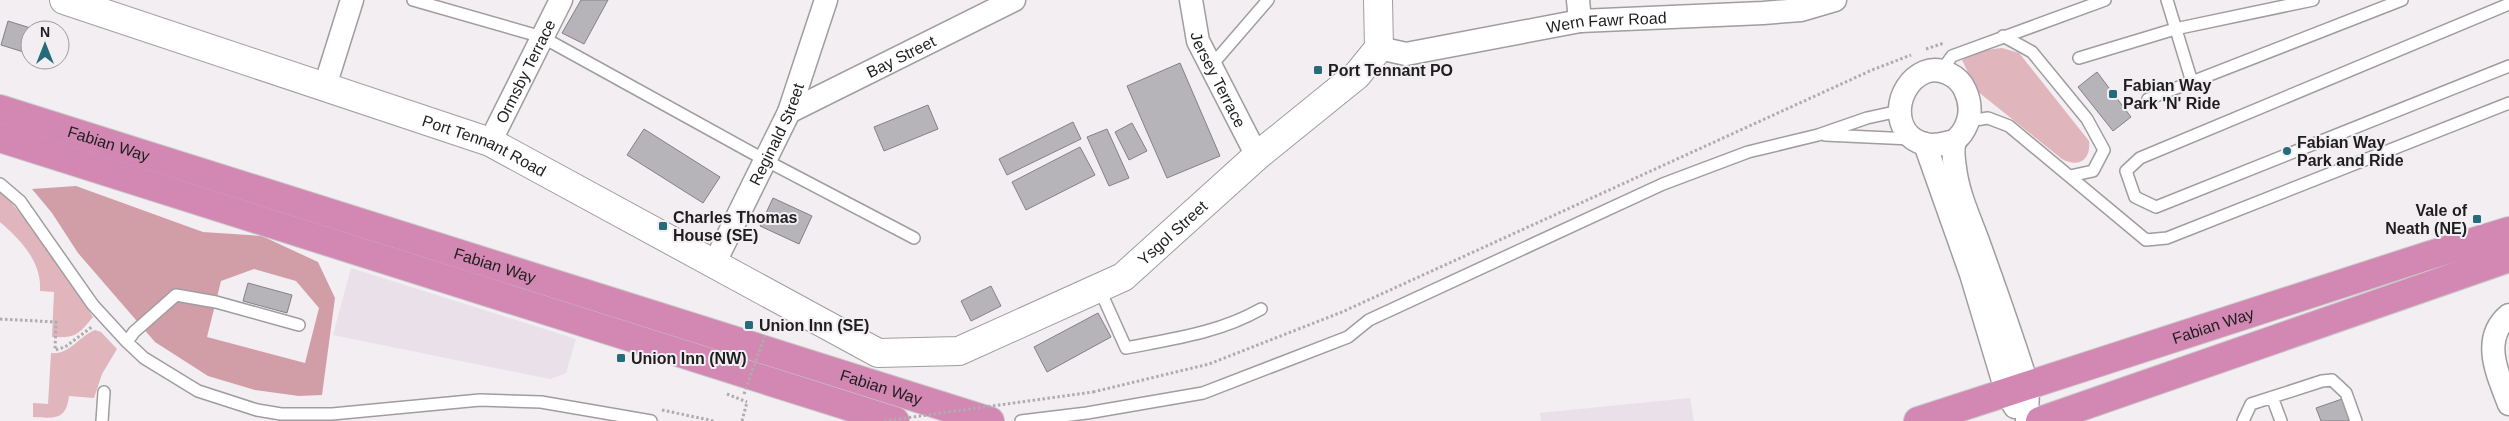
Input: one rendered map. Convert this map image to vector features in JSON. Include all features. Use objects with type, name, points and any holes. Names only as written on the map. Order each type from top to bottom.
[{"type":"highway","name":"Fabian Way","points":[[0,109],[990,421]]},
{"type":"highway","name":"Fabian Way","points":[[0,138],[895,421]]},
{"type":"highway","name":"Fabian Way","points":[[1918,421],[2398,265],[2509,231]]},
{"type":"highway","name":"Fabian Way","points":[[2040,421],[2509,258]]},
{"type":"street","name":"Port Tennant Road","points":[[64,0],[94,5],[490,142],[715,262],[784,303],[878,353]]},
{"type":"street","points":[[325,86],[352,0]]},
{"type":"street","name":"Ormsby Terrace","points":[[490,142],[561,0]]},
{"type":"street","name":"Reginald Street","points":[[715,262],[789,112],[826,0]]},
{"type":"street","name":"Bay Street","points":[[789,112],[1014,0]]},
{"type":"street","name":"Jersey Terrace","points":[[1191,0],[1198,41],[1257,156]]},
{"type":"street","points":[[1378,0],[1379,48]]},
{"type":"street","name":"Wern Fawr Road","points":[[1379,48],[1406,54],[1579,11],[1762,7],[1802,10],[1835,0]]},
{"type":"street","name":"Ysgol Street","points":[[878,353],[959,351],[1123,277],[1257,156],[1357,75],[1379,48]]},
{"type":"street","points":[[1955,142],[1937,145],[1920,142],[1907,132],[1899,112],[1902,92],[1909,81],[1926,71],[1942,70],[1955,78],[1964,88],[1970,102],[1969,121],[1955,142],[1956,178],[2018,390],[2025,421]]},
{"type":"street","points":[[1920,142],[2018,390]]},
{"type":"street","points":[[2509,315],[2502,320],[2492,341],[2496,368],[2509,404]]},
{"type":"lane","points":[[413,0],[542,38],[765,160],[914,238]]},
{"type":"lane","points":[[1211,66],[1268,0]]},
{"type":"lane","points":[[1942,70],[1952,56],[2105,0]]},
{"type":"lane","points":[[2167,0],[2192,82]]},
{"type":"lane","points":[[2079,58],[2175,29],[2313,0]]},
{"type":"lane","points":[[2148,99],[2402,0]]},
{"type":"lane","points":[[2509,4],[2140,158],[2126,171],[2135,196],[2156,207],[2509,66]]},
{"type":"lane","points":[[2003,36],[2032,52],[2087,119],[2104,150],[2093,171],[2070,176]]},
{"type":"lane","points":[[1969,121],[1988,118],[2009,126],[2146,240],[2167,238],[2509,103]]},
{"type":"lane","points":[[1022,421],[1087,413],[1203,393],[1348,337],[1369,320],[1664,184],[1748,152],[1818,135],[1867,118],[1899,112]]},
{"type":"lane","points":[[1818,135],[1898,136],[1920,142]]},
{"type":"lane","points":[[0,184],[20,201],[94,305],[126,342],[144,358],[198,391],[257,410],[281,414],[332,414],[480,400],[541,402],[650,421]]},
{"type":"lane","points":[[1099,288],[1126,348],[1207,332],[1260,309]]},
{"type":"lane","points":[[126,342],[134,332],[176,295],[216,302],[299,325]]},
{"type":"lane","points":[[2243,421],[2245,413],[2251,404],[2322,381],[2332,380],[2346,393],[2356,421]]},
{"type":"lane","points":[[102,421],[104,392]]},
{"type":"lane","points":[[2272,397],[2281,421]]},
{"type":"path","points":[[884,421],[1093,392],[1209,364],[1342,312],[1855,77],[1947,41]]},
{"type":"path","points":[[0,319],[56,322],[55,350],[64,347],[96,324]]},
{"type":"path","points":[[742,421],[747,402],[744,394],[768,327]]},
{"type":"path","points":[[661,410],[714,421]]},
{"type":"shaded area","points":[[2002,48],[2019,53],[2089,141],[2088,153],[2083,160],[2074,163],[2062,159],[1977,91],[1962,60],[1979,51]]},
{"type":"shaded area","points":[[76,186],[203,232],[262,236],[318,262],[335,298],[322,395],[299,396],[255,390],[208,376],[155,342],[78,253],[52,213],[32,189]],"holes":[[[254,269],[296,281],[319,308],[305,363],[207,337],[221,281]]]},
{"type":"shaded area","points":[[0,190],[29,223],[93,317],[80,332],[72,336],[52,337],[54,292],[40,291],[38,271],[29,252],[0,222]]},
{"type":"shaded area","points":[[351,268],[576,339],[566,373],[550,379],[333,335]]},
{"type":"shaded area","points":[[95,330],[101,332],[117,349],[102,374],[94,398],[69,396],[62,414],[47,418],[33,417],[33,403],[48,404],[51,353],[64,351]]},
{"type":"shaded area","points":[[1690,398],[1694,421],[1541,421],[1540,413]]},
{"type":"building","points":[[581,0],[608,0],[584,44],[562,33]]},
{"type":"building","points":[[8,21],[20,25],[20,51],[1,45]]},
{"type":"building","points":[[1180,63],[1220,156],[1167,178],[1127,86]]},
{"type":"building","points":[[2097,72],[2131,117],[2113,131],[2078,87]]},
{"type":"building","points":[[928,105],[938,129],[884,151],[874,127]]},
{"type":"building","points":[[1073,122],[1081,139],[1007,175],[999,159]]},
{"type":"building","points":[[1132,123],[1147,151],[1129,160],[1115,132]]},
{"type":"building","points":[[644,129],[720,177],[703,203],[627,155]]},
{"type":"building","points":[[1107,129],[1129,178],[1109,186],[1087,137]]},
{"type":"building","points":[[1080,147],[1095,175],[1026,210],[1012,182]]},
{"type":"building","points":[[773,198],[812,216],[799,244],[760,226]]},
{"type":"building","points":[[248,283],[292,295],[287,313],[243,301]]},
{"type":"building","points":[[991,286],[1001,306],[971,321],[961,301]]},
{"type":"building","points":[[1098,313],[1111,337],[1047,372],[1034,347]]},
{"type":"building","points":[[2342,399],[2350,421],[2321,421],[2316,408]]},
{"type":"place","name":"Port Tennant PO","points":[[1318,70]]},
{"type":"place","name":"Fabian Way Park 'N' Ride","points":[[2113,94]]},
{"type":"place","name":"Fabian Way Park and Ride","points":[[2287,151]]},
{"type":"place","name":"Vale of Neath (NE)","points":[[2477,219]]},
{"type":"place","name":"Charles Thomas House (SE)","points":[[663,226]]},
{"type":"place","name":"Union Inn (SE)","points":[[749,325]]},
{"type":"place","name":"Union Inn (NW)","points":[[621,358]]}]
